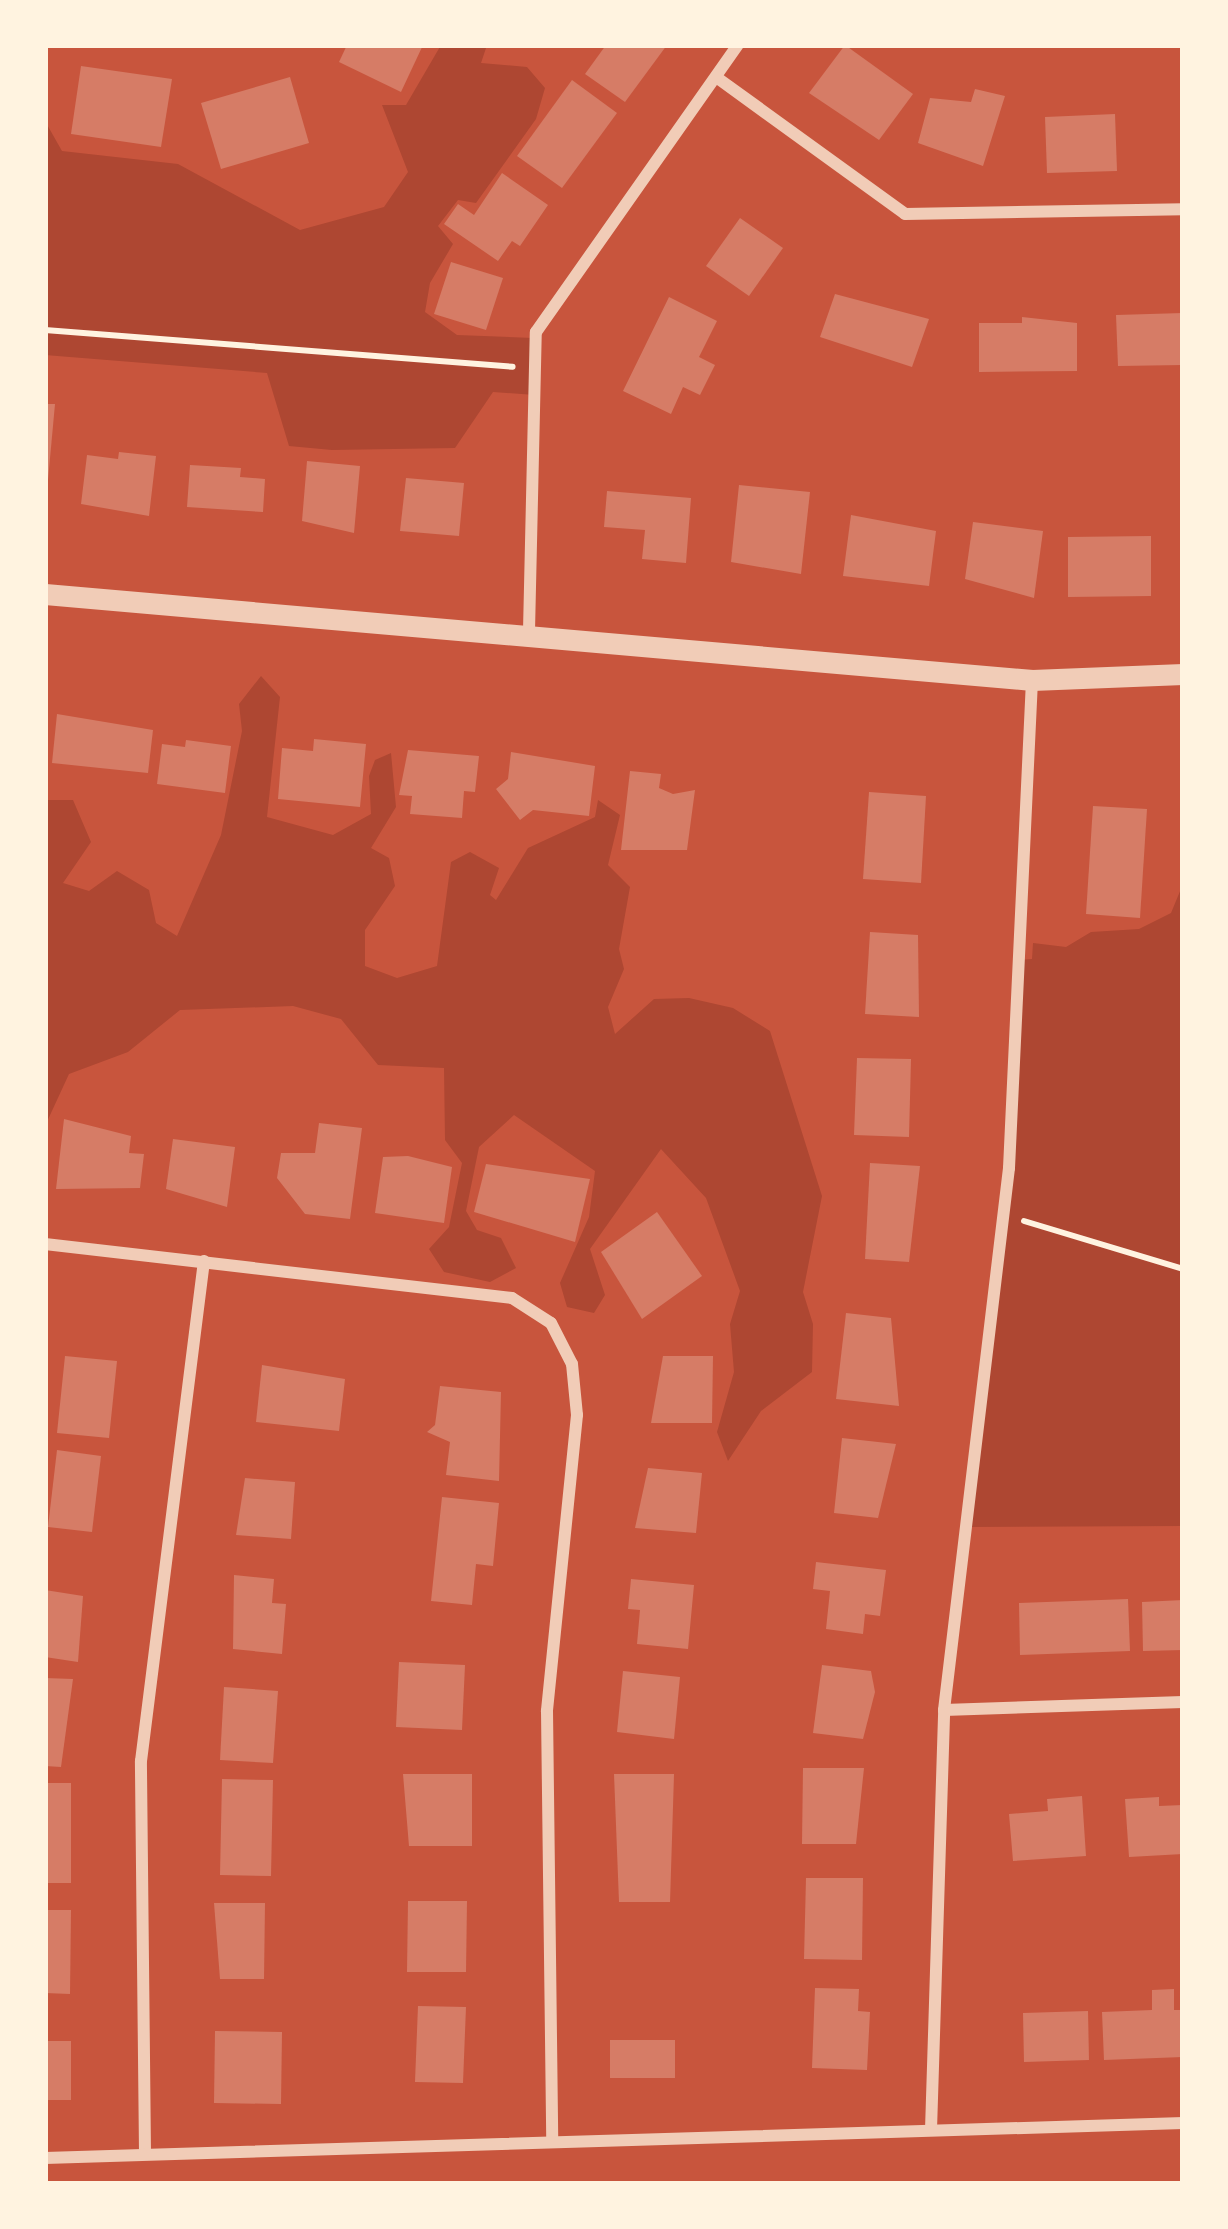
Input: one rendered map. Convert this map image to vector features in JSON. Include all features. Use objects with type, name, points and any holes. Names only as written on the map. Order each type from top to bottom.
[{"type":"street","points":[[529,631],[536,332],[738,45]]},
{"type":"street","points":[[716,77],[905,214],[1183,209]]},
{"type":"street","points":[[45,594],[529,631],[1031,680],[1183,674]]},
{"type":"street","points":[[931,2130],[944,1710],[1003,1215],[1031,680]]},
{"type":"street","points":[[45,1244],[512,1298],[550,1323],[572,1364],[578,1415],[547,1711],[551,2140]]},
{"type":"street","points":[[145,2153],[141,1761],[204,1261]]},
{"type":"street","points":[[944,1710],[1183,1702]]},
{"type":"street","points":[[45,2158],[1183,2123]]},
{"type":"path","points":[[45,330],[535,369]]},
{"type":"path","points":[[1003,1215],[1183,1269]]},
{"type":"shaded area","points":[[441,45],[487,45],[481,63],[527,67],[545,88],[536,119],[476,203],[458,200],[438,226],[453,244],[430,283],[425,312],[457,335],[533,338],[535,395],[493,392],[455,448],[332,450],[289,446],[267,373],[45,355],[45,121],[62,151],[178,164],[300,230],[384,207],[408,172],[382,105],[406,105]]},
{"type":"shaded area","points":[[261,676],[280,697],[267,817],[333,835],[371,814],[369,776],[375,760],[391,753],[396,807],[371,848],[389,858],[395,886],[365,930],[365,966],[397,978],[437,966],[451,862],[470,852],[499,868],[490,895],[496,900],[528,848],[595,817],[598,800],[620,815],[608,865],[630,887],[619,949],[624,969],[608,1007],[615,1034],[654,999],[689,998],[733,1008],[770,1031],[822,1196],[803,1292],[813,1324],[812,1372],[761,1411],[728,1461],[717,1432],[734,1372],[730,1324],[740,1291],[706,1198],[661,1149],[590,1249],[605,1295],[594,1313],[567,1307],[560,1283],[589,1217],[595,1171],[514,1115],[479,1147],[466,1211],[477,1230],[501,1238],[516,1268],[490,1282],[444,1272],[429,1249],[449,1227],[462,1163],[445,1140],[444,1068],[378,1065],[341,1019],[293,1006],[180,1010],[128,1052],[69,1074],[45,1126],[45,800],[73,800],[91,842],[63,883],[89,891],[117,871],[149,890],[156,923],[177,936],[221,835],[242,731],[239,704]]},
{"type":"shaded area","points":[[1183,884],[1183,1526],[966,1527],[1009,1168],[1019,960],[1032,959],[1033,943],[1066,947],[1091,932],[1139,929],[1171,913]]},
{"type":"building","points":[[347,45],[423,45],[401,92],[339,62]]},
{"type":"building","points":[[606,45],[667,45],[625,102],[585,74]]},
{"type":"building","points":[[845,45],[913,94],[879,140],[809,93]]},
{"type":"building","points":[[81,66],[172,79],[161,147],[71,134]]},
{"type":"building","points":[[290,77],[309,143],[221,169],[201,103]]},
{"type":"building","points":[[572,80],[617,113],[562,188],[517,156]]},
{"type":"building","points":[[975,89],[1005,96],[983,166],[918,143],[930,98],[971,102]]},
{"type":"building","points":[[1115,114],[1117,171],[1047,173],[1045,117]]},
{"type":"building","points":[[502,173],[548,205],[520,246],[512,241],[498,261],[444,224],[458,204],[474,215]]},
{"type":"building","points":[[740,218],[783,248],[749,296],[706,266]]},
{"type":"building","points":[[451,262],[503,278],[486,330],[434,314]]},
{"type":"building","points":[[835,294],[929,319],[912,367],[820,337]]},
{"type":"building","points":[[669,297],[717,321],[699,357],[715,365],[700,395],[683,387],[671,414],[623,391]]},
{"type":"building","points":[[1183,313],[1183,365],[1118,366],[1116,315]]},
{"type":"building","points":[[1022,317],[1077,323],[1077,371],[979,372],[979,323],[1022,323]]},
{"type":"building","points":[[45,404],[55,404],[48,480],[45,480]]},
{"type":"building","points":[[119,452],[156,456],[149,516],[81,504],[87,455],[118,459]]},
{"type":"building","points":[[307,461],[360,466],[354,533],[302,521]]},
{"type":"building","points":[[190,465],[241,468],[240,477],[265,479],[263,512],[187,507]]},
{"type":"building","points":[[406,478],[464,483],[459,536],[400,531]]},
{"type":"building","points":[[739,485],[810,492],[801,574],[731,562]]},
{"type":"building","points":[[607,491],[691,498],[686,563],[642,559],[645,530],[604,527]]},
{"type":"building","points":[[851,515],[936,531],[929,586],[843,576]]},
{"type":"building","points":[[973,522],[1043,531],[1034,598],[965,579]]},
{"type":"building","points":[[1151,536],[1151,596],[1068,597],[1068,537]]},
{"type":"building","points":[[57,714],[153,730],[148,773],[52,763]]},
{"type":"building","points":[[314,739],[366,744],[360,807],[278,799],[282,748],[313,751]]},
{"type":"building","points":[[186,740],[231,746],[225,793],[157,784],[162,744],[185,747]]},
{"type":"building","points":[[408,750],[479,756],[475,792],[464,791],[462,818],[410,814],[412,796],[399,795]]},
{"type":"building","points":[[511,752],[595,766],[589,816],[533,810],[520,820],[496,789],[508,779]]},
{"type":"building","points":[[630,771],[661,774],[659,788],[673,794],[695,790],[687,850],[621,850]]},
{"type":"building","points":[[869,792],[926,796],[921,883],[863,879]]},
{"type":"building","points":[[1093,806],[1147,809],[1140,918],[1086,914]]},
{"type":"building","points":[[870,932],[918,935],[919,1017],[865,1014]]},
{"type":"building","points":[[857,1058],[911,1059],[909,1137],[854,1135]]},
{"type":"building","points":[[64,1119],[131,1136],[129,1153],[144,1154],[140,1188],[56,1189]]},
{"type":"building","points":[[319,1123],[362,1128],[350,1219],[305,1214],[277,1178],[281,1153],[315,1153]]},
{"type":"building","points":[[173,1139],[235,1147],[227,1207],[166,1189]]},
{"type":"building","points":[[408,1156],[452,1167],[444,1223],[375,1213],[383,1157]]},
{"type":"building","points":[[870,1163],[920,1166],[909,1262],[865,1259]]},
{"type":"building","points":[[486,1164],[590,1179],[575,1242],[474,1212]]},
{"type":"building","points":[[657,1212],[702,1276],[642,1319],[601,1252]]},
{"type":"building","points":[[846,1313],[891,1318],[899,1406],[836,1399]]},
{"type":"building","points":[[65,1356],[117,1361],[109,1438],[57,1433]]},
{"type":"building","points":[[663,1356],[713,1356],[712,1423],[651,1423]]},
{"type":"building","points":[[262,1365],[345,1379],[339,1431],[256,1422]]},
{"type":"building","points":[[440,1386],[501,1392],[499,1481],[446,1475],[450,1442],[427,1432],[435,1425]]},
{"type":"building","points":[[842,1438],[896,1444],[878,1518],[834,1513]]},
{"type":"building","points":[[57,1450],[101,1456],[92,1532],[48,1527]]},
{"type":"building","points":[[648,1468],[702,1473],[696,1533],[635,1528]]},
{"type":"building","points":[[245,1478],[295,1482],[291,1539],[236,1535]]},
{"type":"building","points":[[442,1497],[499,1503],[493,1566],[476,1564],[472,1605],[431,1601]]},
{"type":"building","points":[[816,1562],[886,1570],[880,1616],[865,1614],[863,1634],[826,1629],[830,1591],[813,1589]]},
{"type":"building","points":[[234,1575],[274,1579],[272,1603],[286,1604],[282,1654],[233,1649]]},
{"type":"building","points":[[631,1579],[694,1585],[688,1649],[637,1644],[640,1610],[628,1609]]},
{"type":"building","points":[[45,1590],[83,1596],[78,1662],[45,1657]]},
{"type":"building","points":[[1128,1599],[1130,1651],[1020,1655],[1019,1603]]},
{"type":"building","points":[[1183,1600],[1183,1650],[1143,1651],[1142,1602]]},
{"type":"building","points":[[399,1662],[465,1665],[462,1730],[396,1727]]},
{"type":"building","points":[[822,1665],[871,1671],[875,1692],[863,1739],[813,1733]]},
{"type":"building","points":[[623,1671],[680,1677],[674,1739],[617,1732]]},
{"type":"building","points":[[45,1678],[73,1679],[61,1767],[45,1766]]},
{"type":"building","points":[[224,1687],[278,1691],[273,1763],[220,1760]]},
{"type":"building","points":[[803,1768],[864,1768],[856,1844],[802,1844]]},
{"type":"building","points":[[403,1774],[472,1774],[472,1846],[409,1846]]},
{"type":"building","points":[[614,1774],[674,1774],[670,1902],[619,1902]]},
{"type":"building","points":[[222,1779],[273,1780],[271,1876],[220,1875]]},
{"type":"building","points":[[45,1783],[71,1783],[71,1883],[45,1883]]},
{"type":"building","points":[[1082,1796],[1086,1856],[1013,1861],[1009,1814],[1048,1811],[1047,1799]]},
{"type":"building","points":[[1159,1797],[1159,1806],[1183,1805],[1183,1854],[1129,1857],[1125,1799]]},
{"type":"building","points":[[806,1878],[863,1878],[862,1960],[804,1959]]},
{"type":"building","points":[[408,1901],[467,1901],[466,1972],[407,1972]]},
{"type":"building","points":[[214,1903],[265,1903],[264,1979],[220,1979]]},
{"type":"building","points":[[45,1910],[71,1910],[70,1994],[45,1993]]},
{"type":"building","points":[[815,1988],[859,1989],[858,2011],[870,2012],[867,2070],[812,2068]]},
{"type":"building","points":[[1174,1989],[1174,2010],[1183,2010],[1183,2057],[1104,2060],[1102,2012],[1152,2010],[1152,1990]]},
{"type":"building","points":[[418,2006],[466,2007],[463,2083],[415,2082]]},
{"type":"building","points":[[1088,2011],[1089,2060],[1024,2062],[1023,2013]]},
{"type":"building","points":[[215,2031],[282,2032],[281,2104],[214,2103]]},
{"type":"building","points":[[610,2040],[675,2040],[675,2078],[610,2078]]},
{"type":"building","points":[[45,2041],[71,2041],[71,2100],[45,2100]]}]
